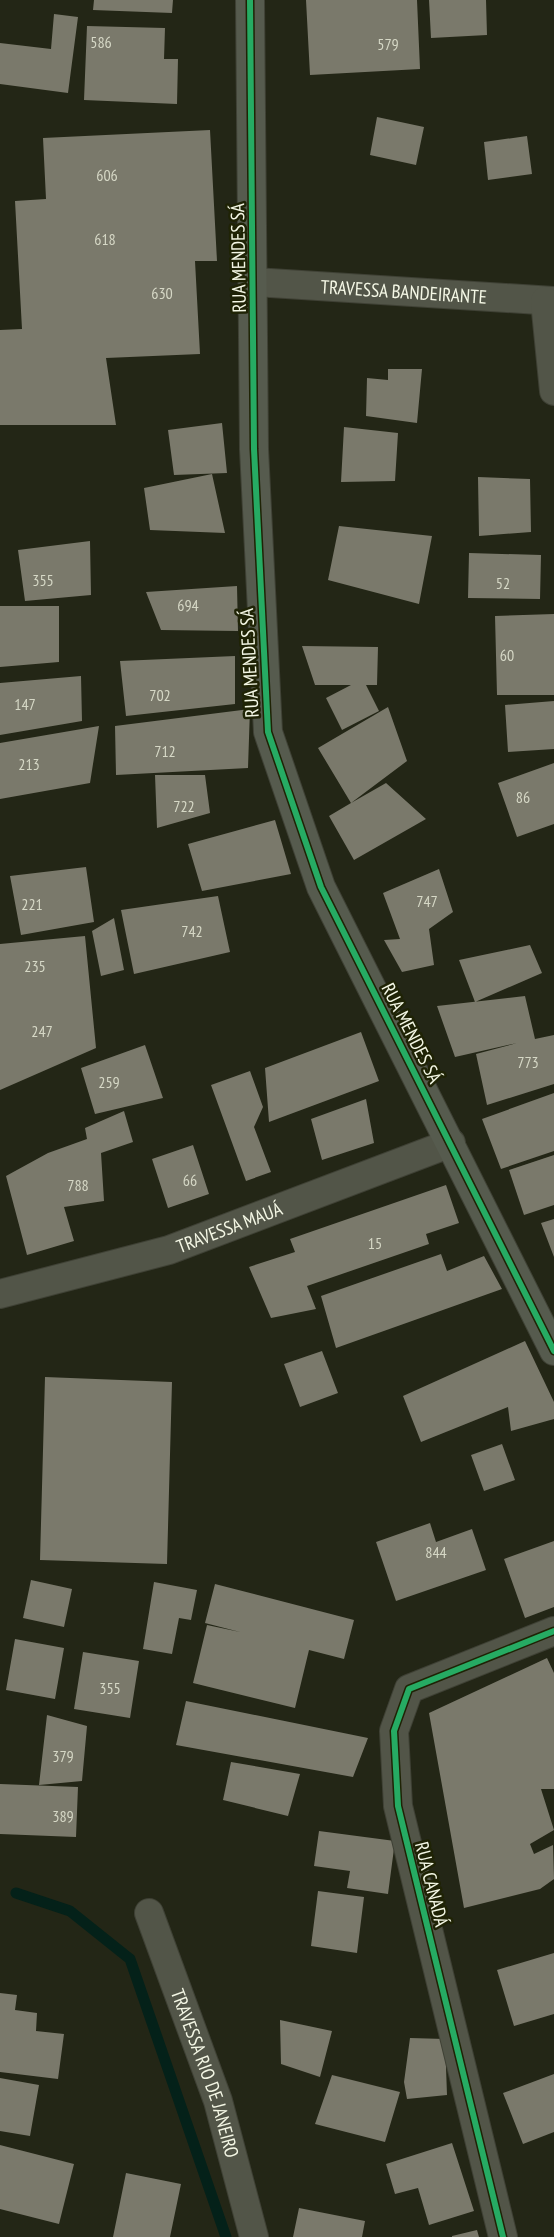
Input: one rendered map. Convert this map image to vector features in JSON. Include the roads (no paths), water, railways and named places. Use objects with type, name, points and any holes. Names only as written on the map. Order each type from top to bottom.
[{"type":"street","name":"RUA MENDES SÁ","points":[[250,0],[254,449],[268,732],[321,887],[554,1351]]},
{"type":"street","name":"TRAVESSA BANDEIRANTE","points":[[254,282],[549,301]]},
{"type":"street","points":[[549,301],[554,391]]},
{"type":"street","name":"TRAVESSA MAUÁ","points":[[0,1294],[170,1250],[451,1143]]},
{"type":"street","name":"RUA CANADÁ","points":[[503,2237],[398,1806],[394,1731],[409,1689],[554,1631]]},
{"type":"street","name":"TRAVESSA RIO DE JANEIRO","points":[[149,1913],[218,2101],[254,2237]]},
{"type":"waterway","points":[[16,1893],[70,1911],[130,1959],[226,2237]]}]
